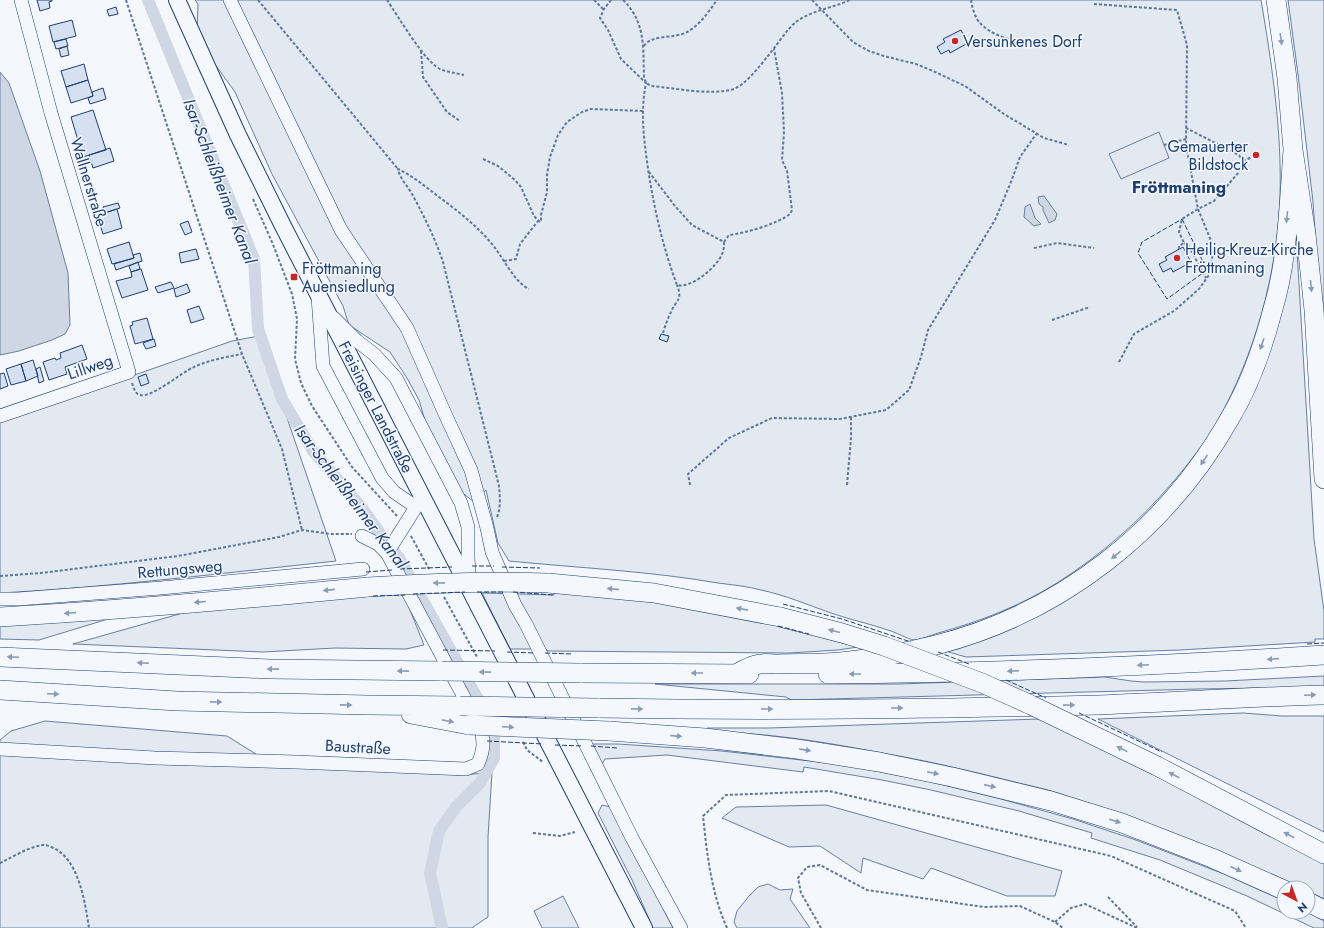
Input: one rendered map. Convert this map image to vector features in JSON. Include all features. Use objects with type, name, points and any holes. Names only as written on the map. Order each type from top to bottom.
[{"type":"highway","points":[[1276,0],[1287,78],[1293,150],[1306,234],[1314,310],[1324,479]]},
{"type":"highway","points":[[736,674],[759,664],[825,663],[881,657],[961,638],[1017,616],[1056,596],[1092,573],[1133,540],[1174,499],[1194,474],[1231,417],[1255,366],[1274,308],[1281,275],[1293,150]]},
{"type":"highway","points":[[0,617],[160,606],[366,578],[434,583],[548,583],[654,593],[780,617],[842,633],[884,646],[962,675],[1031,705],[1157,766],[1324,854]]},
{"type":"highway","points":[[0,656],[270,669],[580,673],[911,674],[1215,662],[1318,656]]},
{"type":"highway","points":[[0,690],[177,701],[704,710],[947,708],[1100,704],[1324,695]]},
{"type":"highway","points":[[368,705],[469,725],[609,731],[705,738],[797,749],[879,762],[975,782],[1051,801],[1122,824],[1212,858],[1276,886]]},
{"type":"main road","name":"Freisinger Landstraße","points":[[176,0],[241,142],[326,310],[421,506],[471,592],[644,928]]},
{"type":"street","name":"Wallnerstraße","points":[[21,0],[51,113],[129,372]]},
{"type":"street","points":[[230,0],[341,230],[408,328],[471,470],[492,552],[515,605],[526,624],[632,838],[681,928]]},
{"type":"street","points":[[317,293],[323,366],[382,478],[394,492],[421,506],[388,551]]},
{"type":"street","points":[[326,310],[357,341],[374,354],[396,378],[461,502],[468,527],[468,558],[471,592]]},
{"type":"street","name":"Lillweg","points":[[0,416],[129,372]]},
{"type":"street","name":"Baustraße","points":[[0,749],[155,758],[466,769],[478,764],[483,751],[484,743],[481,729],[388,551],[362,536]]},
{"type":"street","name":"Rettungsweg","points":[[0,599],[161,588],[366,578]]},
{"type":"path","points":[[126,0],[242,354],[282,449],[302,530]]},
{"type":"path","points":[[258,0],[398,169],[426,187],[463,215],[492,244],[516,277],[525,287],[529,289]]},
{"type":"path","points":[[388,0],[422,51],[438,68],[464,75]]},
{"type":"path","points":[[594,0],[604,9]]},
{"type":"path","points":[[611,0],[604,9],[600,18],[608,30],[621,59],[646,83],[651,86],[715,92],[735,88],[748,78],[795,23],[804,17],[850,0]]},
{"type":"path","points":[[623,0],[628,4],[643,36],[644,71],[646,83],[643,111],[643,130],[653,197],[669,263],[679,292],[679,299],[670,312],[663,334]]},
{"type":"path","points":[[644,48],[646,43],[652,39],[674,37],[688,32],[717,0]]},
{"type":"path","points":[[812,0],[853,42],[869,51],[916,64],[960,84],[1004,114],[1044,138],[1069,145]]},
{"type":"path","points":[[971,0],[979,23],[995,34],[1028,45]]},
{"type":"path","points":[[1094,4],[1177,10],[1187,45],[1186,145],[1198,209],[1214,248],[1209,275],[1199,289],[1174,311],[1134,334],[1119,362]]},
{"type":"path","points":[[677,285],[683,285],[695,281],[711,269],[723,253],[724,242],[729,235],[740,234],[775,223],[790,214],[792,210],[787,171],[782,160],[784,132],[782,93],[774,49]]},
{"type":"path","points":[[422,51],[423,77],[447,112],[460,121]]},
{"type":"path","points":[[504,261],[516,259],[520,244],[538,221],[541,221],[546,196],[547,175],[554,146],[560,132],[567,122],[582,112],[591,109],[643,111]]},
{"type":"path","points":[[1186,128],[1239,155],[1243,161]]},
{"type":"path","points":[[690,485],[688,474],[729,438],[772,418],[840,419],[886,410],[909,390],[921,357],[928,330],[994,220],[1011,182],[1020,157],[1037,133]]},
{"type":"path","points":[[1164,145],[1186,139]]},
{"type":"path","points":[[1206,278],[1188,245],[1184,243],[1179,232],[1182,219],[1214,200],[1239,172],[1243,161],[1252,157]]},
{"type":"path","points":[[483,159],[498,166],[515,180],[521,188],[530,210],[538,221]]},
{"type":"path","points":[[398,169],[399,176],[410,191],[439,250],[499,486],[500,501],[498,514],[493,525],[487,528]]},
{"type":"path","points":[[649,172],[675,206],[692,225],[724,242]]},
{"type":"path","points":[[1034,248],[1056,243],[1094,248]]},
{"type":"path","points":[[1179,249],[1179,246],[1184,243]]},
{"type":"path","points":[[1052,320],[1090,307]]},
{"type":"path","name":"Lillweg","points":[[129,372],[136,394],[139,396],[144,396],[157,390],[193,367],[216,359],[242,354]]},
{"type":"path","points":[[847,485],[851,438],[851,417]]},
{"type":"path","points":[[0,576],[41,573],[178,556],[279,537],[302,530],[331,534],[355,534],[362,536]]},
{"type":"path","points":[[727,928],[719,909],[708,863],[703,816],[726,795],[829,791],[1111,856],[1235,910],[1246,928]]},
{"type":"path","points":[[533,833],[560,836],[574,832]]},
{"type":"path","points":[[0,863],[34,846],[45,844],[58,849],[77,875],[85,903],[89,928]]},
{"type":"path","points":[[821,928],[800,893],[798,878],[807,867],[820,865],[867,890],[984,906],[1020,906],[1055,922],[1063,928]]},
{"type":"path","points":[[1108,897],[1138,928]]},
{"type":"path","points":[[1055,922],[1071,908],[1085,904],[1138,928]]},
{"type":"shaded area","points":[[195,0],[1261,0],[1269,49],[1278,123],[1280,172],[1278,226],[1269,285],[1262,313],[1242,369],[1217,422],[1179,475],[1147,511],[1105,549],[1057,583],[1014,606],[969,624],[914,640],[788,597],[750,588],[640,573],[509,561],[498,543],[486,490],[474,502],[460,491],[431,441],[419,400],[390,352],[349,325],[343,306],[272,174],[235,92],[214,63],[197,32],[198,4]]},
{"type":"shaded area","points":[[1288,0],[1324,0],[1324,365],[1313,202]]},
{"type":"shaded area","points":[[0,72],[9,83],[40,171],[68,273],[70,325],[65,334],[52,340],[19,351],[0,355]]},
{"type":"shaded area","points":[[1159,132],[1169,158],[1121,179],[1109,154]]},
{"type":"shaded area","points":[[1044,196],[1057,214],[1055,220],[1049,223],[1043,207],[1039,204],[1038,197]]},
{"type":"shaded area","points":[[1030,204],[1035,218],[1041,224],[1034,226],[1024,217],[1025,207]]},
{"type":"shaded area","points":[[1296,233],[1314,539],[1324,611],[1324,639],[1315,639],[1315,642],[1180,650],[966,657],[938,649],[1067,595],[1215,451]]},
{"type":"shaded area","points":[[259,336],[336,561],[126,583],[0,593],[0,422],[232,341]]},
{"type":"shaded area","points":[[554,590],[716,610],[858,647],[838,650],[789,653],[548,651],[546,649],[510,649],[482,593],[554,595]]},
{"type":"shaded area","points":[[369,593],[404,595],[424,645],[406,649],[335,648],[263,652],[73,644],[197,609]]},
{"type":"shaded area","points":[[118,616],[39,640],[0,639],[0,623]]},
{"type":"shaded area","points":[[1324,676],[1324,687],[791,700],[786,697],[655,684],[898,684],[1105,677],[1144,682],[1225,681]]},
{"type":"shaded area","points":[[1243,713],[1282,716],[1324,716],[1324,832],[1098,719]]},
{"type":"shaded area","points":[[1040,719],[1324,859],[1324,899],[1316,895],[1316,880],[1284,880],[1183,838],[1092,804],[1048,790],[929,762],[839,745],[795,738],[728,732],[706,732],[707,728],[769,728]]},
{"type":"shaded area","points":[[45,721],[227,736],[275,766],[464,775],[492,772],[488,837],[488,917],[473,928],[0,928],[0,740],[11,731]]},
{"type":"shaded area","points":[[591,744],[618,744],[722,751],[845,765],[927,781],[1001,799],[1073,819],[1136,840],[1224,874],[1276,897],[1276,910],[1247,896],[1160,860],[1091,838],[1092,833],[1019,811],[931,790],[804,767],[803,772],[667,755],[605,759],[601,766]]},
{"type":"shaded area","points":[[602,805],[611,807],[673,928],[653,928],[633,882],[598,813]]},
{"type":"shaded area","points":[[826,805],[1062,871],[1055,896],[1007,896],[931,868],[923,879],[863,858],[861,873],[820,846],[789,847],[722,818],[736,807]]},
{"type":"shaded area","points":[[768,884],[780,890],[793,889],[790,899],[810,928],[737,928],[734,922],[737,911],[758,887]]},
{"type":"shaded area","points":[[563,896],[579,928],[542,928],[534,911]]},
{"type":"shaded area","points":[[1316,916],[1324,921],[1324,928],[1314,928],[1297,920],[1316,920]]},
{"type":"building","points":[[37,0],[52,0],[49,2],[50,8],[40,11]]},
{"type":"building","points":[[116,7],[118,14],[109,16],[107,10]]},
{"type":"building","points":[[72,20],[76,36],[53,42],[49,26]]},
{"type":"building","name":"Versunkenes Dorf","points":[[961,30],[968,43],[950,53],[949,50],[941,54],[937,47],[945,42],[943,39]]},
{"type":"building","points":[[66,39],[68,46],[56,49],[54,42]]},
{"type":"building","points":[[67,46],[69,55],[61,57],[59,49]]},
{"type":"building","points":[[84,64],[88,80],[66,87],[61,71]]},
{"type":"building","points":[[88,80],[93,96],[71,103],[66,87]]},
{"type":"building","points":[[103,88],[106,99],[90,104],[88,98],[93,96],[92,92]]},
{"type":"building","points":[[93,110],[106,150],[83,157],[71,117]]},
{"type":"building","points":[[110,148],[114,161],[93,168],[89,155]]},
{"type":"building","points":[[118,203],[120,208],[105,213],[103,207]]},
{"type":"building","points":[[117,209],[122,228],[103,234],[97,215]]},
{"type":"building","points":[[188,221],[192,232],[185,235],[180,224]]},
{"type":"building","points":[[129,242],[134,258],[112,264],[107,249]]},
{"type":"building","name":"Heilig-Kreuz-Kirche Fröttmaning","points":[[1183,247],[1191,262],[1173,272],[1171,268],[1163,272],[1159,264],[1167,260],[1165,257]]},
{"type":"building","points":[[196,249],[199,259],[181,263],[179,253]]},
{"type":"building","points":[[140,253],[142,261],[116,270],[114,264],[134,258],[133,255]]},
{"type":"building","points":[[138,262],[140,269],[131,272],[129,266]]},
{"type":"building","points":[[141,269],[148,290],[122,298],[116,281],[132,277],[131,272]]},
{"type":"building","points":[[171,282],[174,288],[158,293],[155,287]]},
{"type":"building","points":[[187,284],[190,292],[176,297],[174,289]]},
{"type":"building","points":[[199,306],[204,319],[191,323],[187,310]]},
{"type":"building","points":[[147,318],[153,339],[135,344],[130,326],[133,325],[132,322]]},
{"type":"building","points":[[661,334],[669,336],[667,342],[659,339]]},
{"type":"building","points":[[154,339],[156,346],[146,349],[143,343]]},
{"type":"building","points":[[82,345],[87,359],[65,367],[67,374],[49,380],[43,362],[55,358],[56,360],[61,358],[60,353]]},
{"type":"building","points":[[33,360],[38,376],[26,381],[21,364]]},
{"type":"building","points":[[21,364],[26,381],[11,385],[6,369]]},
{"type":"building","points":[[40,367],[44,381],[39,383],[36,369]]},
{"type":"building","points":[[4,373],[8,386],[0,389],[0,374]]},
{"type":"building","points":[[146,374],[149,383],[141,386],[138,377]]},
{"type":"waterway","name":"Isar-Schleißheimer Kanal","points":[[148,0],[254,259],[258,329],[282,399],[313,451],[362,508],[399,558],[494,728],[494,758],[480,783],[456,807],[439,831],[430,873],[442,928]]},
{"type":"fence","points":[[1182,219],[1207,270],[1167,299],[1138,253],[1142,242],[1182,219]]},
{"type":"fence","points":[[472,566],[494,566]]},
{"type":"fence","points":[[400,569],[452,567]]},
{"type":"fence","points":[[502,567],[540,568]]},
{"type":"fence","points":[[366,572],[392,570]]},
{"type":"fence","points":[[413,594],[465,592]]},
{"type":"fence","points":[[477,592],[505,592]]},
{"type":"fence","points":[[513,592],[554,595]]},
{"type":"fence","points":[[373,596],[405,595]]},
{"type":"fence","points":[[783,604],[842,619],[911,642]]},
{"type":"fence","points":[[778,626],[809,634]]},
{"type":"fence","points":[[1307,644],[1324,643]]},
{"type":"fence","points":[[443,650],[495,651]]},
{"type":"fence","points":[[507,652],[535,653]]},
{"type":"fence","points":[[938,652],[969,664]]},
{"type":"fence","points":[[545,653],[571,654]]},
{"type":"fence","points":[[1006,680],[1046,698]]},
{"type":"fence","points":[[1079,713],[1162,752]]},
{"type":"fence","points":[[487,741],[543,744]]},
{"type":"fence","points":[[555,745],[583,746]]},
{"type":"fence","points":[[591,746],[617,748]]},
{"type":"place","name":"Versunkenes Dorf","points":[[955,41]]},
{"type":"place","name":"Gemauerter Bildstock","points":[[1256,155]]},
{"type":"place","name":"Heilig-Kreuz-Kirche Fröttmaning","points":[[1177,258]]},
{"type":"place","name":"Fröttmaning Auensiedlung","points":[[294,277]]},
{"type":"district","name":"Fröttmaning","points":[[1179,187]]}]
